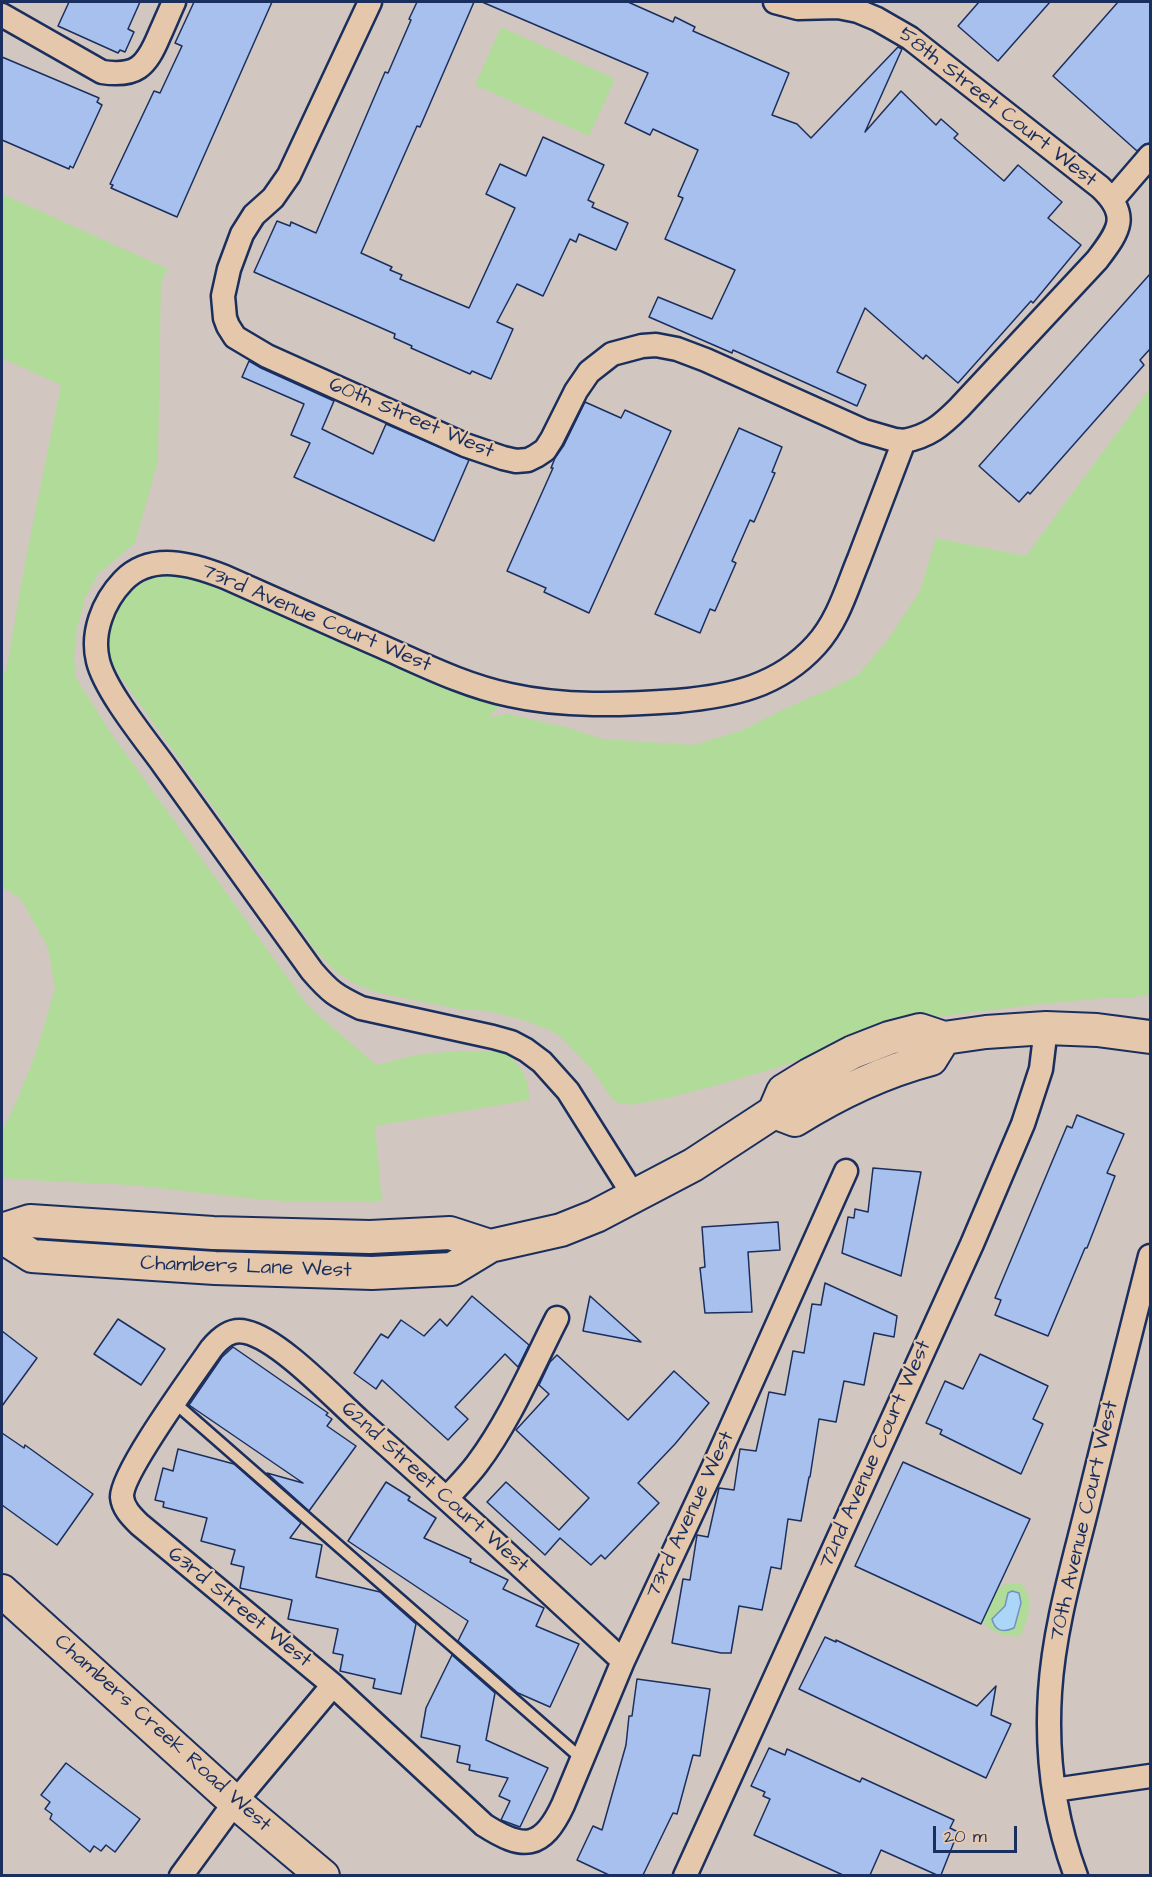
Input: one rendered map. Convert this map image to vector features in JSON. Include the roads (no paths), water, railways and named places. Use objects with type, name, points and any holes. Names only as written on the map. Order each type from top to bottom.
[{"type":"street","points":[[2,15],[102,72],[120,74],[142,66],[151,54],[174,2]]},
{"type":"street","name":"60th Street West","points":[[370,2],[289,175],[273,198],[254,215],[242,234],[229,269],[223,296],[225,318],[236,337],[267,356],[465,445],[516,461],[528,460],[545,450],[581,381],[589,372],[612,354],[642,346],[656,345],[696,356],[840,421],[904,441]]},
{"type":"street","name":"58th Street Court West","points":[[775,2],[798,8],[846,9],[868,15],[893,28],[930,52],[1113,199]]},
{"type":"street","points":[[904,441],[927,435],[956,411],[1097,260],[1111,241],[1118,226],[1119,210],[1113,199],[1150,156]]},
{"type":"street","name":"73rd Avenue Court West","points":[[634,1196],[568,1090],[542,1062],[526,1050],[511,1042],[493,1037],[361,1008],[329,991],[312,971],[116,697],[104,676],[97,655],[96,637],[100,620],[112,595],[127,577],[158,564],[182,563],[225,577],[442,673],[509,695],[577,704],[664,702],[730,694],[769,681],[788,670],[818,643],[830,626],[848,587],[904,441]]},
{"type":"street","name":"Chambers Lane West","points":[[2,1237],[32,1256],[215,1268],[372,1272],[452,1269],[490,1246],[561,1230],[596,1216],[693,1164],[774,1112],[795,1120],[864,1082],[901,1067],[931,1059],[944,1038],[986,1032],[1046,1028],[1097,1030],[1150,1037]]},
{"type":"street","name":"72nd Avenue Court West","points":[[685,1875],[972,1244],[1014,1146],[1039,1079],[1046,1028]]},
{"type":"street","name":"73rd Avenue West","points":[[521,1843],[536,1839],[551,1826],[563,1805],[623,1661],[713,1468],[846,1171]]},
{"type":"street","name":"Chambers Lane West","points":[[2,1230],[30,1221],[213,1233],[370,1237],[450,1233],[490,1246]]},
{"type":"street","name":"70th Avenue Court West","points":[[1076,1875],[1054,1790],[1049,1745],[1050,1691],[1057,1643],[1113,1399],[1150,1256]]},
{"type":"street","points":[[447,1498],[491,1444],[557,1318]]},
{"type":"street","name":"62nd Street Court West","points":[[236,1331],[244,1331],[263,1339],[287,1355],[447,1498],[623,1661]]},
{"type":"street","name":"63rd Street West","points":[[236,1331],[222,1337],[211,1348],[130,1472],[122,1490],[124,1505],[129,1514],[147,1532],[333,1685],[484,1825],[504,1837],[521,1843]]},
{"type":"street","name":"Chambers Creek Road West","points":[[2,1591],[235,1802],[323,1875]]},
{"type":"street","points":[[181,1875],[235,1802],[333,1685]]},
{"type":"street","points":[[1054,1790],[1150,1776]]},
{"type":"lane","points":[[174,1403],[582,1759]]},
{"type":"water","points":[[1012,1591],[1019,1593],[1021,1603],[1014,1628],[1003,1631],[995,1626],[992,1619],[1005,1606],[1008,1593]]}]
